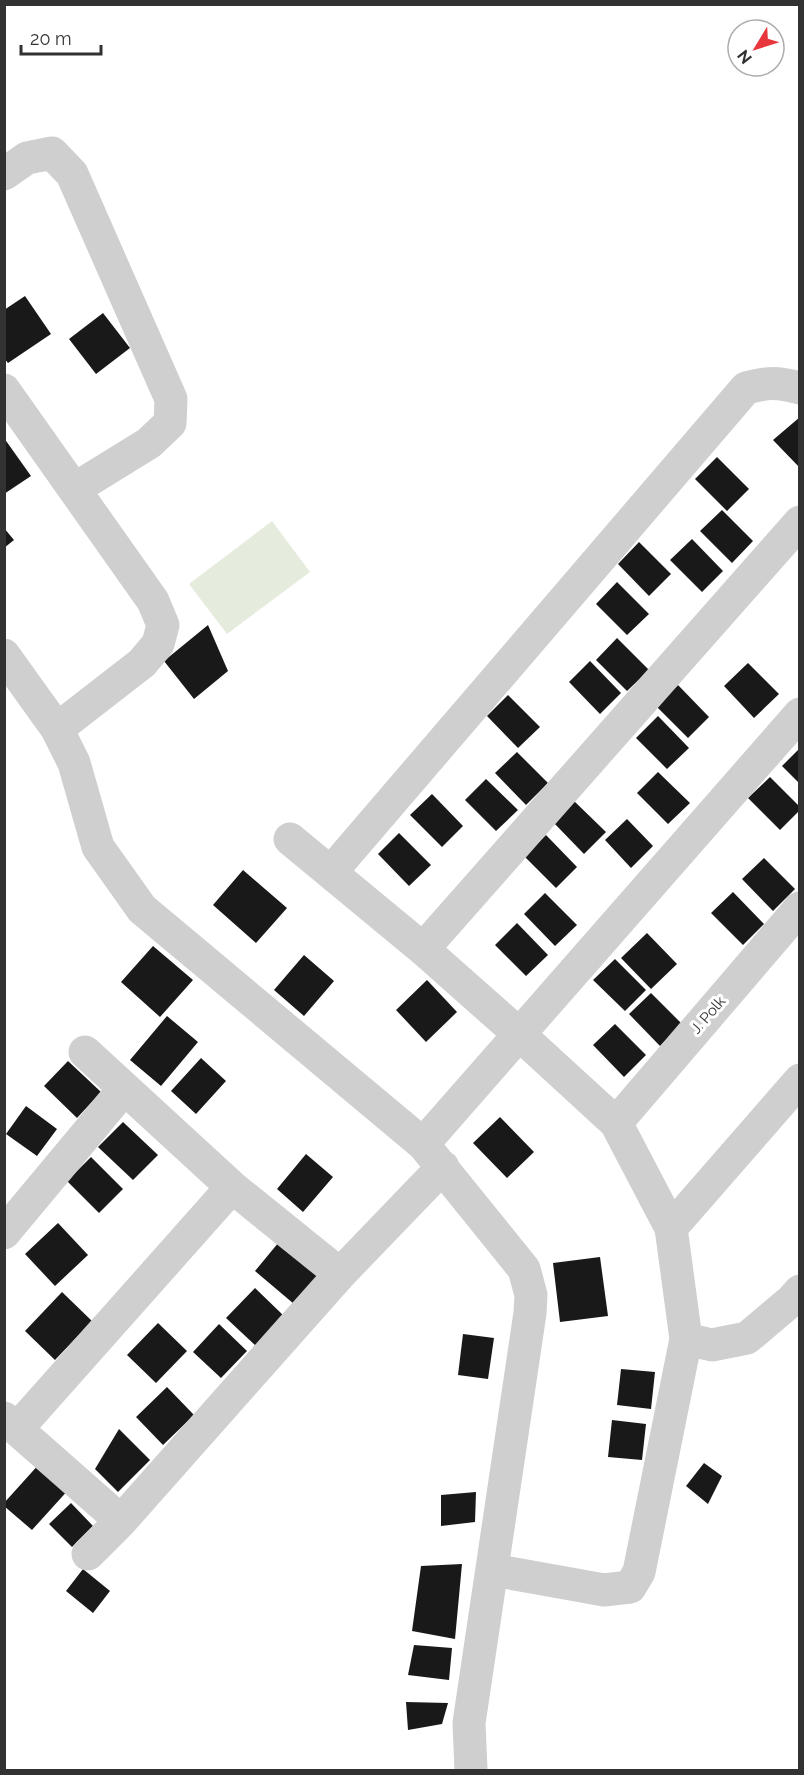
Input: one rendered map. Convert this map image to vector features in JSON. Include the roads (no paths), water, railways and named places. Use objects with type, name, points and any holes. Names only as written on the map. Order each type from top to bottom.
[{"type":"street","points":[[4,174],[27,158],[52,153],[72,174],[171,399],[170,423],[149,443],[76,488]]},
{"type":"street","points":[[331,872],[740,393],[746,388],[764,383],[780,382],[800,388]]},
{"type":"street","points":[[4,390],[76,488],[153,601],[163,625],[158,644],[142,663],[57,729]]},
{"type":"street","points":[[423,949],[800,522]]},
{"type":"street","points":[[4,655],[57,729],[74,763],[98,847],[142,909],[433,1155],[524,1269],[531,1295],[493,1570],[469,1722],[471,1770]]},
{"type":"street","points":[[88,1554],[121,1521],[340,1274],[433,1155],[520,1035],[800,714]]},
{"type":"street","points":[[290,839],[423,949],[616,1123],[671,1228],[686,1339],[639,1572],[630,1587],[604,1590],[493,1570]]},
{"type":"street","name":"J. Polk","points":[[616,1123],[800,908]]},
{"type":"street","points":[[85,1052],[232,1187],[340,1274]]},
{"type":"street","points":[[671,1228],[800,1080]]},
{"type":"street","points":[[4,1233],[124,1089]]},
{"type":"street","points":[[121,1521],[11,1424],[232,1187]]},
{"type":"street","points":[[686,1339],[712,1345],[747,1338],[800,1291]]}]
